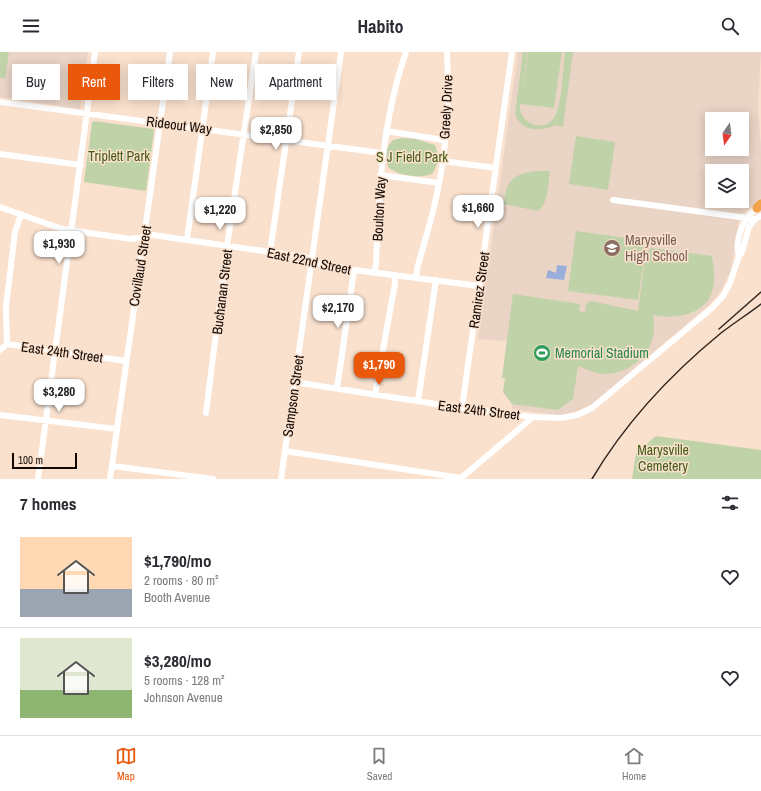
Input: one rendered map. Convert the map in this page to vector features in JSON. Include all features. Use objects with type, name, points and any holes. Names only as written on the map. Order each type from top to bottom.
[{"type":"street","points":[[38,479],[96,52]]},
{"type":"street","name":"Covillaud Street","points":[[110,479],[170,52]]},
{"type":"street","points":[[187,240],[213,52]]},
{"type":"street","name":"Buchanan Street","points":[[206,413],[227,246],[256,52]]},
{"type":"street","points":[[270,252],[299,52]]},
{"type":"street","name":"Sampson Street","points":[[281,479],[294,382],[313,261],[341,52]]},
{"type":"street","name":"Boulton Way","points":[[374,273],[376,264],[382,153],[395,86],[406,52]]},
{"type":"street","name":"Greely Drive","points":[[416,278],[416,269],[439,183],[442,162],[448,96],[447,52]]},
{"type":"street","name":"Ramirez Street","points":[[462,408],[512,52]]},
{"type":"street","name":"Rideout Way","points":[[0,102],[382,153]]},
{"type":"street","points":[[386,131],[444,140]]},
{"type":"street","points":[[0,154],[81,165]]},
{"type":"street","points":[[442,162],[496,168]]},
{"type":"street","points":[[380,175],[439,183]]},
{"type":"street","points":[[613,200],[746,219],[755,219],[760,208]]},
{"type":"street","name":"East 22nd Street","points":[[0,207],[51,226],[72,231],[130,239],[145,236],[187,240],[305,257],[320,264],[354,270],[479,286]]},
{"type":"street","points":[[739,256],[737,250],[739,237],[746,219],[760,208]]},
{"type":"street","points":[[7,344],[6,306],[15,232],[21,214]]},
{"type":"street","name":"East 24th Street","points":[[294,382],[462,408],[533,417],[561,418],[577,415],[592,408],[712,308],[727,289],[739,256],[742,252],[749,227],[755,219]]},
{"type":"street","points":[[337,389],[354,270]]},
{"type":"street","points":[[375,395],[395,284],[394,275]]},
{"type":"street","points":[[418,401],[436,280]]},
{"type":"street","name":"East 24th Street","points":[[0,350],[7,344],[126,361]]},
{"type":"street","points":[[0,415],[117,429]]},
{"type":"street","points":[[285,451],[461,479],[533,417]]},
{"type":"street","points":[[112,466],[213,479]]},
{"type":"shaded area","points":[[0,52],[88,52],[86,64],[68,64],[68,100],[81,100],[80,109],[20,100],[60,100],[60,64],[12,64],[12,99],[0,97]]},
{"type":"shaded area","name":"Marysville High School","points":[[518,52],[761,52],[758,106],[761,147],[761,201],[740,215],[731,270],[721,291],[709,305],[592,404],[570,414],[558,415],[512,409],[512,404],[503,392],[505,378],[502,378],[507,341],[478,339]]},
{"type":"green space","points":[[0,52],[9,52],[5,78],[0,78]]},
{"type":"green space","points":[[523,52],[527,52],[522,96],[528,52],[562,52],[554,108],[520,104],[523,117],[539,126],[551,122],[555,116],[561,95],[565,52],[573,52],[563,127],[556,125],[532,129],[522,125],[518,120],[515,114]]},
{"type":"green space","name":"Triplett Park","points":[[94,121],[153,129],[154,131],[146,191],[84,182],[92,123]]},
{"type":"green space","points":[[576,136],[615,142],[608,190],[569,184]]},
{"type":"green space","name":"S J Field Park","points":[[403,138],[416,139],[435,145],[439,159],[433,173],[423,176],[411,176],[393,171],[389,168],[386,157],[388,146],[393,140]]},
{"type":"green space","points":[[537,171],[550,171],[546,198],[542,207],[538,211],[504,204],[507,189],[512,180],[522,174]]},
{"type":"green space","points":[[576,231],[647,241],[638,300],[568,291]]},
{"type":"green space","points":[[652,248],[712,256],[714,281],[712,292],[701,308],[683,315],[653,315],[654,334],[649,347],[640,359],[627,369],[612,374],[601,374],[578,366],[573,399],[558,410],[512,404],[503,392],[505,378],[502,378],[513,294],[580,304],[579,311],[585,312],[586,304],[591,301],[638,311],[646,252]]},
{"type":"green space","name":"Marysville Cemetery","points":[[656,436],[761,450],[761,479],[632,479],[636,453]]},
{"type":"water","points":[[557,265],[567,266],[564,280],[546,278],[548,270],[556,273]]},
{"type":"railway","points":[[719,329],[761,292]]},
{"type":"railway","points":[[592,479],[619,438],[667,382],[721,333],[761,304]]},
{"type":"place","name":"Marysville High School","points":[[612,248]]},
{"type":"place","name":"Memorial Stadium","points":[[542,353]]}]
